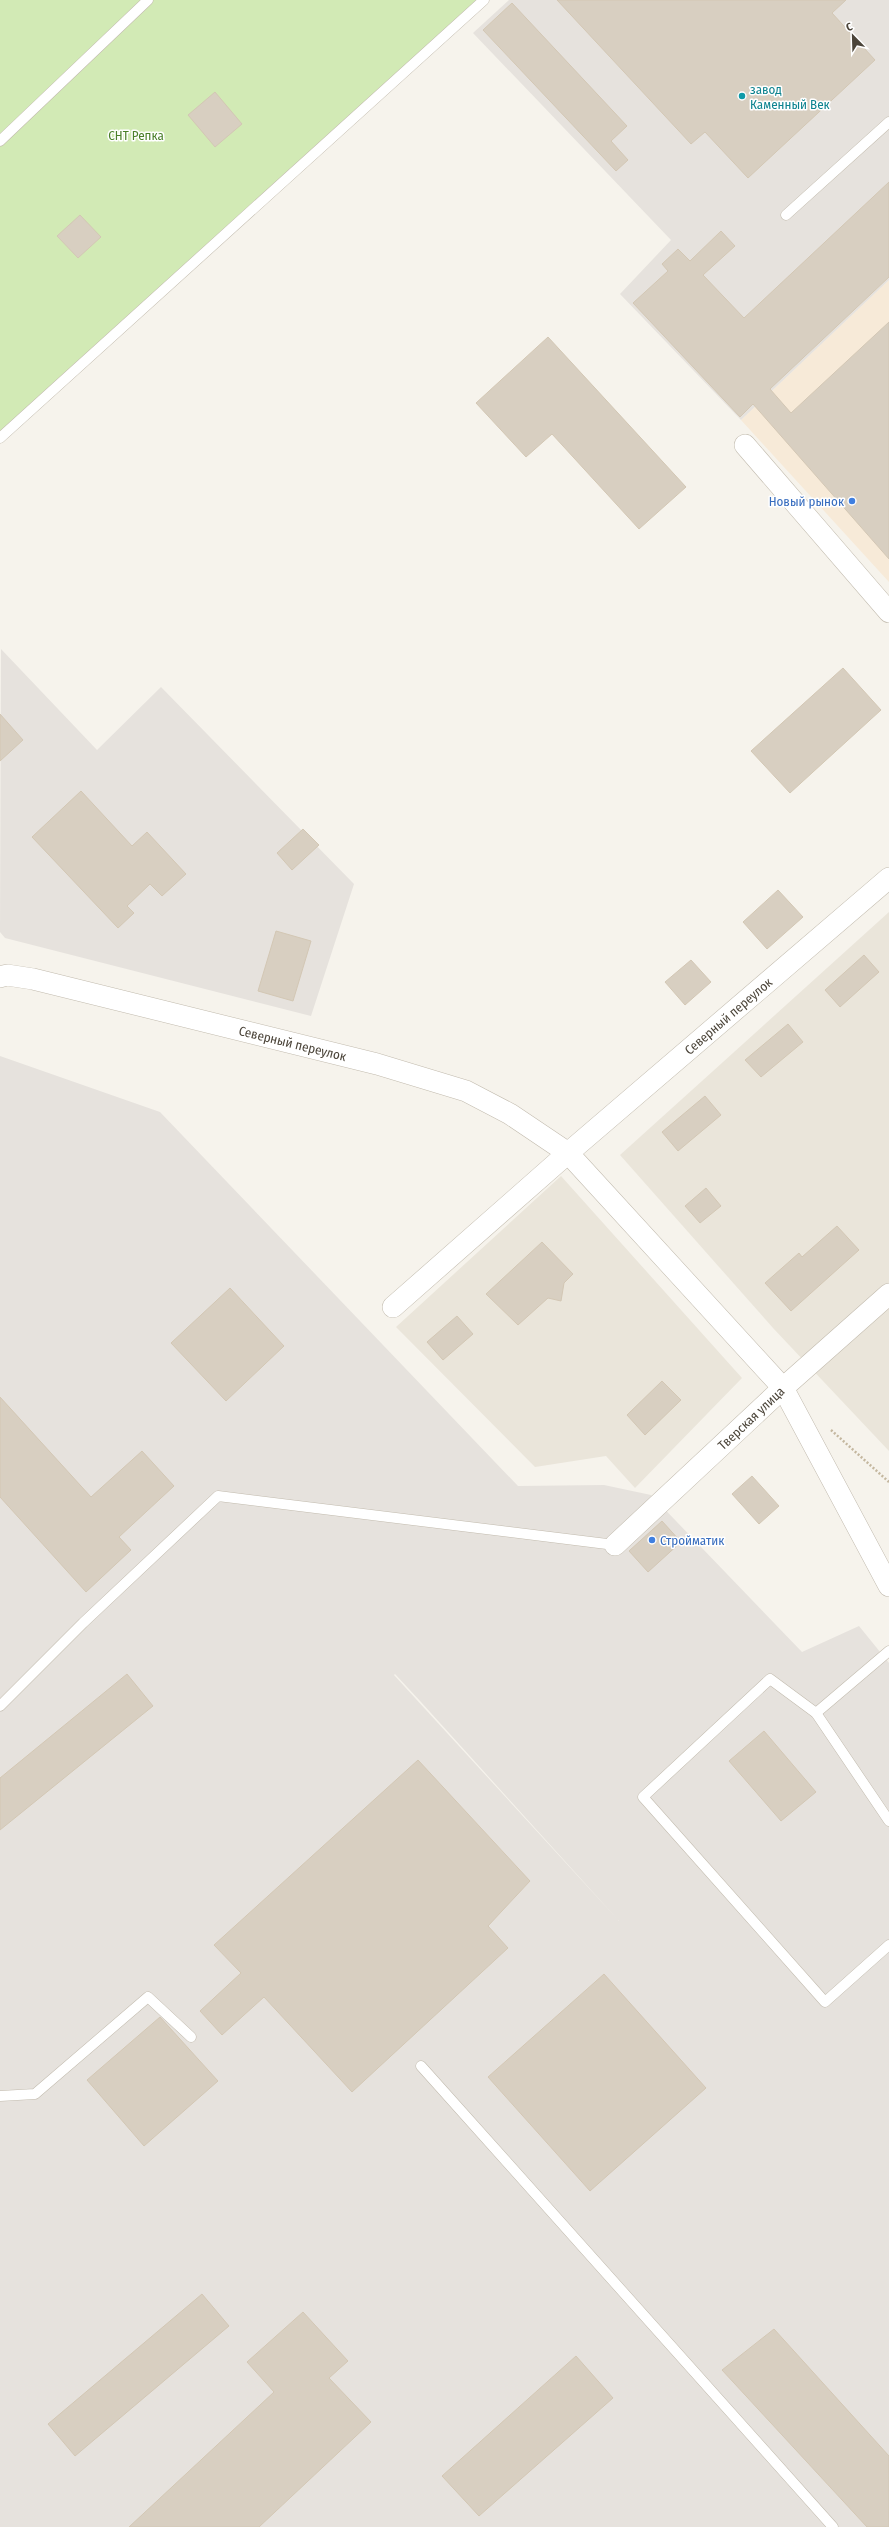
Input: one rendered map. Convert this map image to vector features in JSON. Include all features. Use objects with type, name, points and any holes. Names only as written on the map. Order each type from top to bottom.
[{"type":"street","points":[[745,445],[889,612]]},
{"type":"street","name":"Северный переулок","points":[[393,1307],[568,1153],[889,878]]},
{"type":"street","name":"Северный переулок","points":[[2,973],[41,981],[377,1064],[466,1091],[510,1114],[568,1153]]},
{"type":"street","points":[[568,1153],[783,1388],[889,1586]]},
{"type":"street","name":"Тверская улица","points":[[615,1544],[783,1388],[889,1294]]},
{"type":"lane","points":[[0,141],[148,0]]},
{"type":"lane","points":[[0,438],[484,0]]},
{"type":"lane","points":[[786,215],[889,122]]},
{"type":"lane","points":[[0,1706],[83,1623],[218,1496],[615,1544]]},
{"type":"lane","points":[[816,1713],[889,1651]]},
{"type":"lane","points":[[889,1821],[816,1713],[770,1679],[643,1797],[825,2002],[889,1945]]},
{"type":"lane","points":[[0,2096],[35,2094],[148,1997],[191,2037]]},
{"type":"lane","points":[[421,2066],[833,2527]]},
{"type":"path","points":[[830,1430],[889,1482]]},
{"type":"shaded area","points":[[509,0],[889,0],[889,280],[741,420],[620,294],[671,240],[473,33]]},
{"type":"shaded area","name":"Новый рынок","points":[[889,280],[889,582],[741,420]]},
{"type":"shaded area","points":[[1,649],[97,750],[161,687],[354,884],[311,1016],[5,938],[0,932]]},
{"type":"shaded area","points":[[889,912],[889,1451],[773,1328],[620,1155]]},
{"type":"shaded area","points":[[0,1056],[160,1112],[518,1486],[604,1485],[651,1495],[802,1652],[859,1626],[889,1663],[889,2527],[0,2527]],"holes":[[[395,1674],[619,1921],[394,1675]]]},
{"type":"shaded area","points":[[561,1176],[742,1378],[635,1488],[606,1456],[535,1467],[396,1327]]},
{"type":"green space","name":"СНТ Репка","points":[[0,0],[485,0],[0,442]]},
{"type":"building","name":"завод Каменный Век","points":[[557,0],[846,0],[832,13],[875,60],[748,178],[705,132],[691,144]]},
{"type":"building","points":[[512,3],[627,126],[611,141],[628,160],[616,171],[483,30]]},
{"type":"building","points":[[215,92],[242,124],[215,147],[188,115]]},
{"type":"building","points":[[889,182],[889,277],[770,389],[791,413],[889,322],[889,559],[753,404],[740,417],[633,303],[668,271],[662,264],[678,249],[690,261],[721,231],[735,246],[703,275],[744,318]]},
{"type":"building","points":[[80,215],[101,237],[78,258],[57,236]]},
{"type":"building","points":[[548,337],[686,487],[639,529],[552,434],[526,457],[476,403]]},
{"type":"building","points":[[843,668],[881,710],[790,793],[751,751]]},
{"type":"building","points":[[0,714],[23,740],[0,761]]},
{"type":"building","points":[[81,791],[132,846],[147,832],[186,874],[162,896],[150,884],[127,906],[134,913],[118,928],[32,837]]},
{"type":"building","points":[[303,829],[319,845],[292,870],[277,853]]},
{"type":"building","points":[[778,890],[803,917],[767,949],[743,922]]},
{"type":"building","points":[[276,931],[311,941],[293,1001],[258,991]]},
{"type":"building","points":[[864,955],[879,972],[840,1007],[825,990]]},
{"type":"building","points":[[691,960],[711,982],[685,1005],[665,982]]},
{"type":"building","points":[[788,1024],[803,1042],[761,1077],[745,1060]]},
{"type":"building","points":[[705,1096],[721,1115],[678,1151],[662,1132]]},
{"type":"building","points":[[706,1188],[721,1206],[700,1223],[685,1206]]},
{"type":"building","points":[[837,1226],[859,1250],[791,1311],[765,1283],[799,1253],[802,1257]]},
{"type":"building","points":[[542,1242],[573,1274],[564,1283],[561,1301],[548,1298],[518,1325],[486,1294]]},
{"type":"building","points":[[230,1288],[284,1346],[226,1401],[171,1343]]},
{"type":"building","points":[[457,1316],[473,1334],[443,1360],[427,1342]]},
{"type":"building","points":[[662,1381],[681,1400],[645,1435],[627,1415]]},
{"type":"building","points":[[0,1397],[91,1497],[142,1451],[174,1486],[119,1537],[131,1550],[86,1592],[0,1497]]},
{"type":"building","points":[[752,1476],[779,1506],[759,1524],[732,1494]]},
{"type":"building","points":[[662,1521],[681,1542],[648,1572],[629,1551]]},
{"type":"building","points":[[127,1674],[153,1706],[0,1830],[0,1778]]},
{"type":"building","points":[[764,1731],[816,1792],[781,1821],[729,1761]]},
{"type":"building","points":[[418,1760],[530,1881],[488,1926],[508,1948],[352,2092],[264,1997],[222,2035],[200,2011],[241,1973],[214,1945]]},
{"type":"building","points":[[604,1974],[706,2088],[590,2191],[488,2077]]},
{"type":"building","points":[[160,2017],[218,2081],[144,2146],[87,2080]]},
{"type":"building","points":[[202,2294],[229,2326],[75,2456],[48,2424]]},
{"type":"building","points":[[303,2312],[348,2361],[329,2378],[371,2422],[259,2527],[129,2527],[274,2392],[247,2362]]},
{"type":"building","points":[[774,2329],[889,2456],[889,2527],[867,2527],[722,2370]]},
{"type":"building","points":[[576,2356],[613,2398],[479,2516],[442,2476]]},
{"type":"place","name":"завод Каменный Век","points":[[742,96]]},
{"type":"place","name":"Новый рынок","points":[[852,501]]},
{"type":"place","name":"Стройматик","points":[[652,1540]]}]
